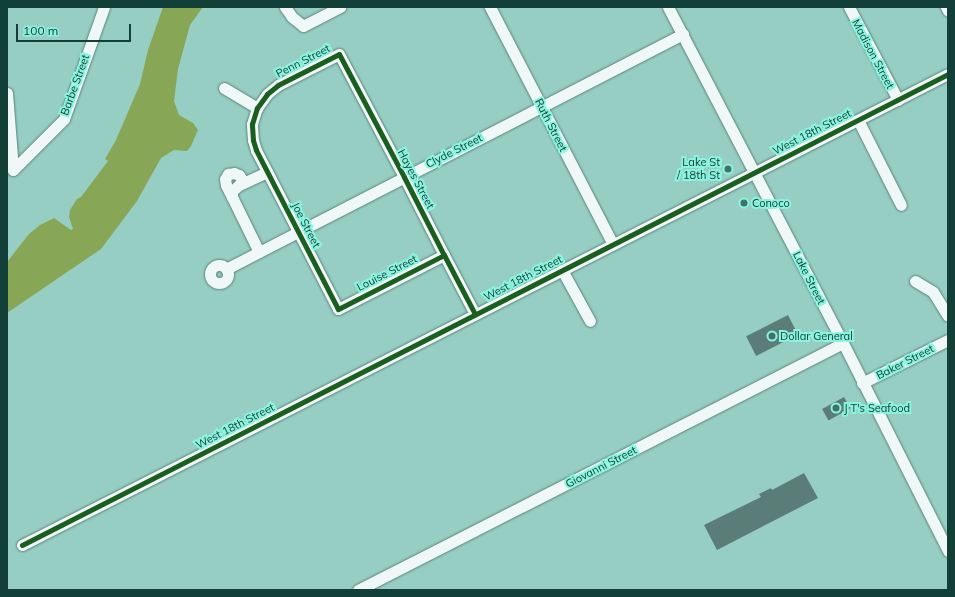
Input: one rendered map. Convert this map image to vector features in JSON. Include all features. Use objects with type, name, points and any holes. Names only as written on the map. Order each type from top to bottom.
[{"type":"street","name":"Barbe Street","points":[[7,93],[13,170],[64,119],[104,7]]},
{"type":"street","points":[[285,7],[292,17],[303,26],[340,7]]},
{"type":"street","name":"Ruth Street","points":[[490,7],[613,244]]},
{"type":"street","name":"Lake Street","points":[[668,7],[843,343],[948,551]]},
{"type":"street","name":"Madison Street","points":[[849,7],[898,100]]},
{"type":"street","name":"Clyde Street","points":[[226,269],[683,34]]},
{"type":"street","name":"Penn Street","points":[[256,150],[252,131],[257,108],[267,94],[278,85],[339,54]]},
{"type":"street","name":"Hayes Street","points":[[339,54],[475,314]]},
{"type":"street","name":"West 18th Street","points":[[22,545],[948,74]]},
{"type":"street","points":[[224,88],[257,108]]},
{"type":"street","points":[[858,120],[901,204]]},
{"type":"street","name":"Joe Street","points":[[256,150],[338,309]]},
{"type":"street","points":[[244,183],[239,174],[234,172],[228,174],[225,179],[226,185],[259,252]]},
{"type":"street","points":[[232,197],[232,191],[244,183],[267,172]]},
{"type":"street","name":"Louise Street","points":[[338,309],[444,255]]},
{"type":"street","points":[[562,270],[590,321]]},
{"type":"street","points":[[915,281],[933,292],[948,316]]},
{"type":"street","name":"Baker Street","points":[[862,383],[948,340]]},
{"type":"street","name":"Giovanni Street","points":[[358,590],[843,343]]},
{"type":"shaded area","points":[[163,7],[203,7],[190,25],[178,69],[174,101],[179,115],[193,123],[198,130],[191,146],[187,151],[174,150],[161,158],[137,201],[101,249],[7,313],[7,262],[29,234],[40,225],[54,218],[71,230],[73,229],[69,217],[70,210],[77,199],[81,197],[108,161],[105,159],[116,140],[140,84],[148,50]]},
{"type":"building","name":"Dollar General","points":[[788,315],[798,335],[756,356],[746,336]]},
{"type":"building","name":"J T's Seafood","points":[[844,397],[850,408],[828,420],[822,409]]},
{"type":"building","points":[[804,473],[818,498],[717,550],[704,525],[761,497],[759,494],[771,488],[772,490]]},
{"type":"cycle path","points":[[444,255],[338,309],[256,150],[253,140],[252,124],[257,108],[267,94],[278,85],[339,54],[475,314]]},
{"type":"cycle path","points":[[22,545],[948,74]]},
{"type":"place","name":"Lake St / 18th St","points":[[728,169]]},
{"type":"place","name":"Conoco","points":[[744,203]]},
{"type":"place","name":"Dollar General","points":[[772,336]]},
{"type":"place","name":"J T's Seafood","points":[[836,408]]}]
